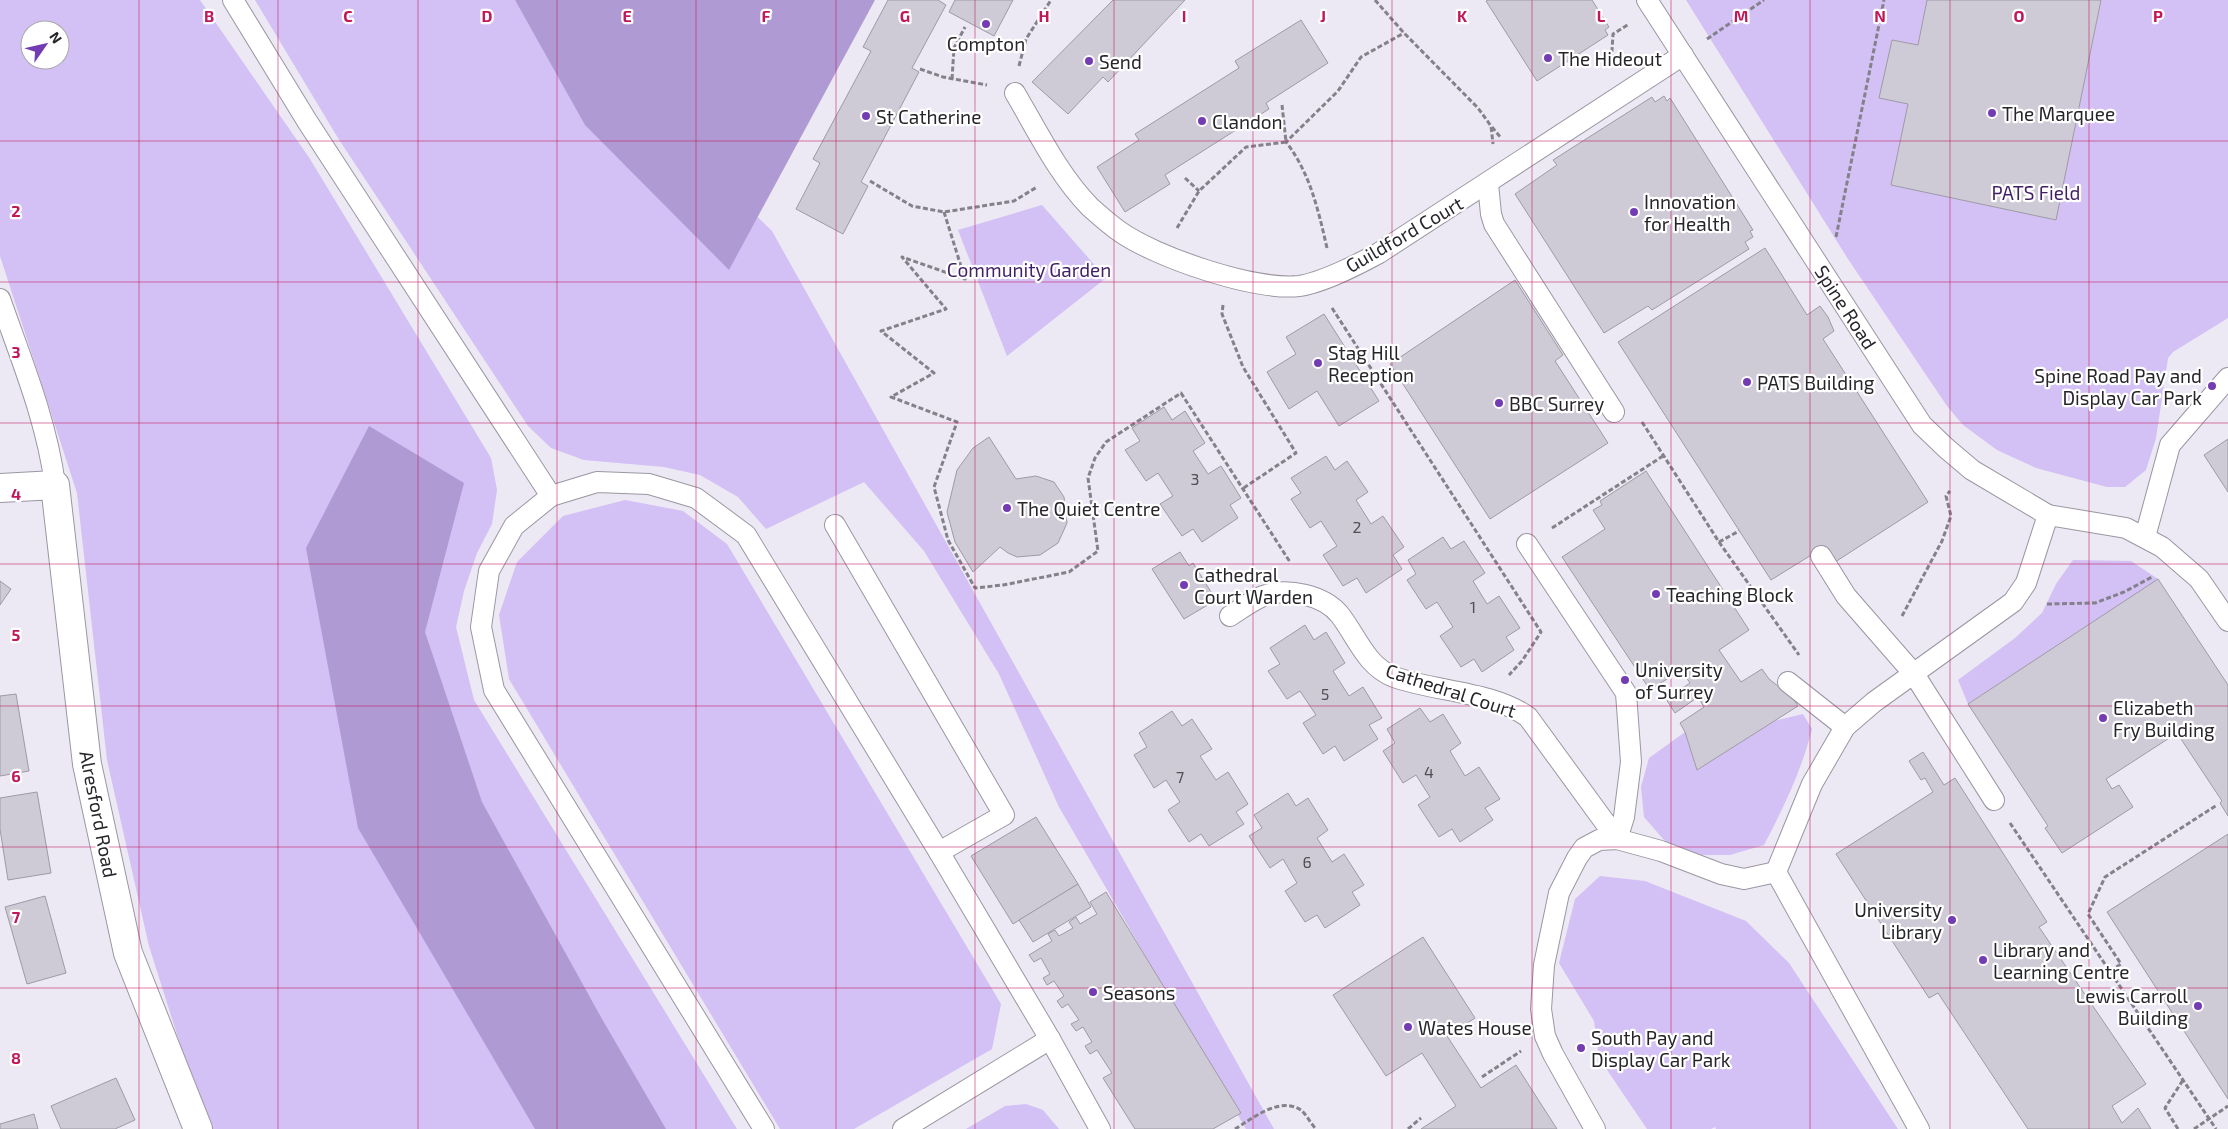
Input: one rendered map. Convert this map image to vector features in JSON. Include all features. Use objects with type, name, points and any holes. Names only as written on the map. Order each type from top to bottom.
[{"type":"street","points":[[0,488],[56,485]]},
{"type":"street","name":"Alresford Road","points":[[56,485],[87,764],[128,953],[198,1129]]},
{"type":"lane","points":[[233,0],[307,121],[551,496]]},
{"type":"lane","name":"Spine Road","points":[[1647,0],[1922,425],[1972,470],[2048,515],[2126,528],[2162,547],[2199,579],[2228,621]]},
{"type":"lane","name":"Guildford Court","points":[[1016,93],[1061,173],[1090,207],[1120,232],[1161,253],[1224,276],[1249,281],[1298,286],[1355,266],[1379,253],[1683,55]]},
{"type":"lane","points":[[1493,180],[1489,205],[1494,224],[1614,412]]},
{"type":"lane","points":[[0,299],[36,403],[56,485]]},
{"type":"lane","points":[[2146,537],[2170,445],[2228,378]]},
{"type":"lane","points":[[764,1129],[494,690],[481,627],[489,571],[514,526],[551,496],[597,482],[649,484],[696,498],[746,535],[939,852],[1100,1128]]},
{"type":"lane","points":[[1776,872],[1812,784],[1844,727],[1874,702],[2013,602],[2026,583],[2048,515]]},
{"type":"lane","points":[[834,525],[1004,815],[939,852]]},
{"type":"lane","points":[[1527,544],[1626,694],[1631,762],[1624,816],[1617,839]]},
{"type":"lane","points":[[1821,556],[1846,596],[1914,674],[1994,800]]},
{"type":"lane","name":"Cathedral Court","points":[[1230,616],[1264,596],[1280,593],[1312,597],[1328,604],[1339,615],[1369,659],[1381,670],[1393,676],[1434,688],[1486,699],[1518,710],[1528,717],[1617,839]]},
{"type":"lane","points":[[1788,682],[1844,727]]},
{"type":"lane","points":[[1595,1129],[1553,1054],[1545,1036],[1541,1009],[1544,965],[1559,893],[1584,848],[1599,840],[1617,839],[1661,851],[1721,874],[1744,879],[1776,872]]},
{"type":"lane","points":[[1776,872],[1919,1129]]},
{"type":"lane","points":[[903,1129],[1050,1040]]},
{"type":"path","points":[[920,68],[952,79],[1000,86],[1016,93],[1020,86],[1020,56],[1026,39],[1051,0]]},
{"type":"path","points":[[1375,0],[1404,33],[1478,108],[1491,126],[1493,180]]},
{"type":"path","points":[[1703,41],[1764,0]]},
{"type":"path","points":[[1834,246],[1884,0]]},
{"type":"path","points":[[1611,70],[1613,34],[1632,22]]},
{"type":"path","points":[[952,79],[954,48],[965,26]]},
{"type":"path","points":[[1161,253],[1200,191],[1246,147],[1286,142],[1338,91],[1361,57],[1404,33]]},
{"type":"path","points":[[1282,105],[1286,142],[1297,156],[1315,196],[1331,275],[1330,304],[1541,632],[1522,661],[1486,699]]},
{"type":"path","points":[[870,181],[912,206],[944,212],[1014,201],[1061,173]]},
{"type":"path","points":[[1185,178],[1200,191]]},
{"type":"path","points":[[944,212],[965,279],[902,257],[946,309],[881,331],[934,373],[891,397],[958,422],[934,487],[948,540],[975,588],[1003,585],[1069,572],[1098,551],[1088,478],[1095,458],[1106,442],[1181,393],[1312,597]]},
{"type":"path","points":[[1224,276],[1222,314],[1243,367],[1296,453],[1242,489]]},
{"type":"path","points":[[1638,416],[1719,542],[1802,659]]},
{"type":"path","points":[[1527,544],[1663,456]]},
{"type":"path","points":[[1888,643],[1942,542],[1951,516],[1946,496],[1952,488]]},
{"type":"path","points":[[1719,542],[1739,531]]},
{"type":"path","points":[[2044,604],[2095,602],[2124,592],[2159,573]]},
{"type":"path","points":[[1994,800],[2216,1129]]},
{"type":"path","points":[[2110,971],[2121,964],[2088,914],[2105,877],[2217,805]]},
{"type":"path","points":[[1482,1077],[1545,1036]]},
{"type":"path","points":[[2178,1129],[2165,1108],[2183,1080]]},
{"type":"path","points":[[1235,1129],[1271,1108],[1286,1106],[1300,1110],[1316,1129]]},
{"type":"path","points":[[2194,1129],[2228,1106]]},
{"type":"path","points":[[1408,1129],[1421,1118]]},
{"type":"green space","points":[[0,0],[200,0],[310,159],[491,458],[497,490],[492,524],[477,553],[464,591],[456,627],[474,700],[737,1129],[210,1129],[199,1104],[149,946],[107,760],[77,493],[0,256]]},
{"type":"green space","points":[[255,0],[582,0],[644,106],[772,231],[1274,1129],[1246,1129],[1059,807],[999,674],[924,551],[864,482],[766,529],[738,497],[700,475],[664,467],[584,460],[551,448],[528,426],[338,138]]},
{"type":"green space","name":"PATS Field","points":[[1686,0],[2228,0],[2228,318],[2173,352],[2168,358],[2156,438],[2146,470],[2125,487],[2107,487],[2036,468],[1997,450],[1963,425],[1947,406],[1848,259]]},
{"type":"green space","name":"Community Garden","points":[[1042,205],[1106,278],[1007,356],[958,230]]},
{"type":"green space","points":[[625,500],[683,511],[727,544],[1001,1004],[992,1049],[854,1129],[780,1129],[509,679],[499,615],[517,562],[563,516]]},
{"type":"green space","points":[[2073,560],[2131,561],[2158,579],[1968,704],[1958,680],[2015,638],[2042,613],[2056,584]]},
{"type":"green space","points":[[1803,714],[1812,729],[1808,744],[1792,788],[1764,845],[1730,855],[1698,855],[1664,840],[1644,817],[1641,787],[1649,758],[1685,732],[1697,770],[1774,721]]},
{"type":"green space","points":[[1600,876],[1645,881],[1746,921],[1789,963],[1898,1129],[1716,1129],[1715,1127],[1711,1129],[1647,1129],[1599,1058],[1594,1021],[1559,963],[1575,899]]},
{"type":"green space","points":[[1026,1104],[1043,1110],[1059,1129],[966,1129],[1005,1106]]},
{"type":"shaded area","points":[[515,0],[875,0],[729,270],[585,125]]},
{"type":"shaded area","points":[[369,426],[464,483],[425,632],[482,802],[602,1019],[666,1129],[535,1129],[358,828],[306,548]]},
{"type":"building","name":"St Catherine","points":[[888,0],[938,0],[946,5],[912,68],[919,72],[861,182],[868,186],[843,234],[796,209],[820,163],[813,159],[871,51],[863,47]]},
{"type":"building","name":"Compton","points":[[955,0],[1013,0],[994,36],[949,12]]},
{"type":"building","name":"Send","points":[[1113,0],[1185,0],[1108,82],[1103,77],[1068,114],[1032,82]]},
{"type":"building","name":"The Hideout","points":[[1592,0],[1609,27],[1605,30],[1608,35],[1537,81],[1486,1]]},
{"type":"building","name":"The Marquee","points":[[1927,0],[2101,0],[2056,220],[1891,185],[1908,104],[1879,98],[1892,40],[1918,45]]},
{"type":"building","name":"Clandon","points":[[1301,20],[1328,63],[1266,103],[1269,109],[1165,175],[1170,184],[1125,212],[1097,167],[1139,140],[1135,134],[1239,68],[1235,61]]},
{"type":"building","name":"Innovation for Health","points":[[1664,96],[1667,101],[1670,98],[1753,230],[1750,231],[1753,237],[1745,242],[1749,249],[1652,310],[1648,306],[1604,333],[1515,194],[1557,165],[1553,160],[1652,97],[1655,102]]},
{"type":"building","name":"PATS Building","points":[[1765,248],[1807,315],[1820,306],[1828,317],[1834,331],[1823,339],[1928,502],[1832,564],[1821,549],[1771,580],[1618,342]]},
{"type":"building","name":"BBC Surrey","points":[[1515,280],[1563,355],[1555,361],[1608,443],[1490,519],[1390,364]]},
{"type":"building","name":"Stag Hill Reception","points":[[1324,314],[1379,401],[1339,426],[1317,391],[1289,409],[1267,372],[1296,354],[1286,337]]},
{"type":"building","points":[[1164,407],[1172,420],[1185,411],[1205,443],[1193,451],[1208,474],[1221,466],[1241,498],[1230,505],[1238,518],[1202,542],[1193,529],[1182,536],[1160,504],[1173,496],[1158,473],[1146,481],[1125,450],[1140,441],[1132,428]]},
{"type":"building","name":"The Quiet Centre","points":[[989,437],[1016,479],[1036,476],[1054,482],[1064,497],[1067,523],[1058,543],[1040,555],[1017,557],[1000,547],[973,572],[955,542],[947,512],[957,470],[973,448]]},
{"type":"building","points":[[2228,439],[2228,492],[2204,455]]},
{"type":"building","points":[[1326,456],[1335,470],[1347,461],[1368,492],[1356,500],[1371,524],[1383,516],[1404,547],[1393,555],[1402,569],[1366,593],[1357,578],[1343,586],[1323,555],[1337,546],[1321,521],[1310,528],[1291,499],[1301,493],[1291,478]]},
{"type":"building","name":"Teaching Block","points":[[1646,471],[1749,630],[1719,650],[1741,682],[1762,669],[1769,679],[1792,697],[1798,706],[1697,770],[1685,732],[1680,723],[1704,707],[1698,697],[1675,713],[1666,699],[1690,683],[1681,670],[1650,690],[1562,557],[1605,529],[1593,510],[1602,505],[1600,501]]},
{"type":"building","points":[[1443,537],[1451,549],[1464,541],[1485,573],[1473,581],[1487,604],[1499,596],[1520,628],[1506,637],[1514,650],[1482,672],[1474,659],[1461,667],[1440,636],[1453,627],[1437,602],[1426,609],[1407,580],[1416,574],[1408,560]]},
{"type":"building","name":"Cathedral Court Warden","points":[[1180,552],[1189,566],[1193,563],[1216,600],[1184,619],[1152,569]]},
{"type":"building","name":"Elizabeth Fry Building","points":[[2158,579],[2228,685],[2228,816],[2220,803],[2222,801],[2177,733],[2106,779],[2112,789],[2119,785],[2133,807],[2062,853],[2045,828],[2048,826],[1968,704]]},
{"type":"building","points":[[0,581],[11,589],[0,605]]},
{"type":"building","points":[[1305,625],[1314,640],[1326,632],[1345,663],[1333,671],[1349,696],[1363,687],[1382,718],[1369,725],[1378,739],[1344,761],[1335,746],[1323,754],[1303,723],[1316,715],[1300,691],[1287,699],[1268,671],[1280,664],[1270,648]]},
{"type":"building","points":[[16,694],[29,771],[0,776],[0,696]]},
{"type":"building","points":[[1420,708],[1430,722],[1443,714],[1461,743],[1450,751],[1465,776],[1479,767],[1500,799],[1485,808],[1493,820],[1460,842],[1452,829],[1439,837],[1418,805],[1430,797],[1416,775],[1403,783],[1383,751],[1395,743],[1387,729]]},
{"type":"building","points":[[1172,711],[1182,726],[1192,719],[1212,749],[1200,756],[1216,780],[1228,772],[1248,804],[1236,812],[1244,824],[1209,846],[1201,834],[1189,842],[1168,810],[1180,802],[1166,780],[1154,788],[1134,755],[1147,747],[1139,733]]},
{"type":"building","name":"Library and Learning Centre","points":[[1923,752],[1944,785],[1955,778],[2047,922],[2039,927],[2146,1084],[2112,1106],[2122,1123],[2138,1108],[2151,1129],[2028,1129],[1938,993],[1929,998],[1836,854],[1933,792],[1925,778],[1921,780],[1909,761]]},
{"type":"building","points":[[37,792],[51,873],[8,880],[0,829],[0,798]]},
{"type":"building","points":[[1288,793],[1296,806],[1308,798],[1328,830],[1317,838],[1332,862],[1344,854],[1364,885],[1352,892],[1360,905],[1325,928],[1317,915],[1305,922],[1285,891],[1297,883],[1283,859],[1270,868],[1249,836],[1262,828],[1254,815]]},
{"type":"building","points":[[1036,817],[1078,884],[1013,924],[971,856]]},
{"type":"building","name":"Lewis Carroll Building","points":[[2228,834],[2228,1099],[2107,912]]},
{"type":"building","points":[[1078,884],[1091,907],[1033,942],[1019,920]]},
{"type":"building","points":[[1106,892],[1241,1113],[1213,1129],[1135,1129],[1103,1078],[1112,1073],[1097,1050],[1090,1054],[1085,1046],[1092,1042],[1083,1027],[1076,1031],[1071,1024],[1079,1020],[1068,1004],[1062,1008],[1057,1001],[1064,996],[1054,981],[1047,985],[1043,978],[1050,974],[1041,958],[1034,962],[1029,955],[1052,941],[1048,934],[1055,930],[1059,936],[1073,928],[1069,922],[1076,917],[1080,924],[1097,914],[1090,902]]},
{"type":"building","points":[[45,896],[66,973],[27,984],[5,907]]},
{"type":"building","name":"Wates House","points":[[1423,937],[1475,1018],[1447,1036],[1481,1088],[1516,1065],[1557,1129],[1421,1129],[1456,1106],[1422,1053],[1386,1076],[1333,995]]},
{"type":"building","points":[[116,1078],[135,1120],[115,1129],[61,1129],[51,1106]]},
{"type":"building","points":[[34,1114],[38,1129],[0,1129],[0,1124]]},
{"type":"place","name":"Compton","points":[[986,24]]},
{"type":"place","name":"The Hideout","points":[[1548,58]]},
{"type":"place","name":"Send","points":[[1089,61]]},
{"type":"place","name":"The Marquee","points":[[1992,113]]},
{"type":"place","name":"St Catherine","points":[[866,116]]},
{"type":"place","name":"Clandon","points":[[1202,121]]},
{"type":"place","name":"Innovation for Health","points":[[1634,212]]},
{"type":"place","name":"Stag Hill Reception","points":[[1318,363]]},
{"type":"place","name":"PATS Building","points":[[1747,382]]},
{"type":"place","name":"Spine Road Pay and Display Car Park","points":[[2212,386]]},
{"type":"place","name":"BBC Surrey","points":[[1499,403]]},
{"type":"place","name":"The Quiet Centre","points":[[1007,508]]},
{"type":"place","name":"Cathedral Court Warden","points":[[1184,585]]},
{"type":"place","name":"Teaching Block","points":[[1656,594]]},
{"type":"place","name":"University of Surrey","points":[[1625,680]]},
{"type":"place","name":"Elizabeth Fry Building","points":[[2103,718]]},
{"type":"place","name":"University Library","points":[[1952,920]]},
{"type":"place","name":"Library and Learning Centre","points":[[1983,960]]},
{"type":"place","name":"Seasons","points":[[1093,992]]},
{"type":"place","name":"Lewis Carroll Building","points":[[2198,1006]]},
{"type":"place","name":"Wates House","points":[[1408,1027]]},
{"type":"place","name":"South Pay and Display Car Park","points":[[1581,1048]]}]
